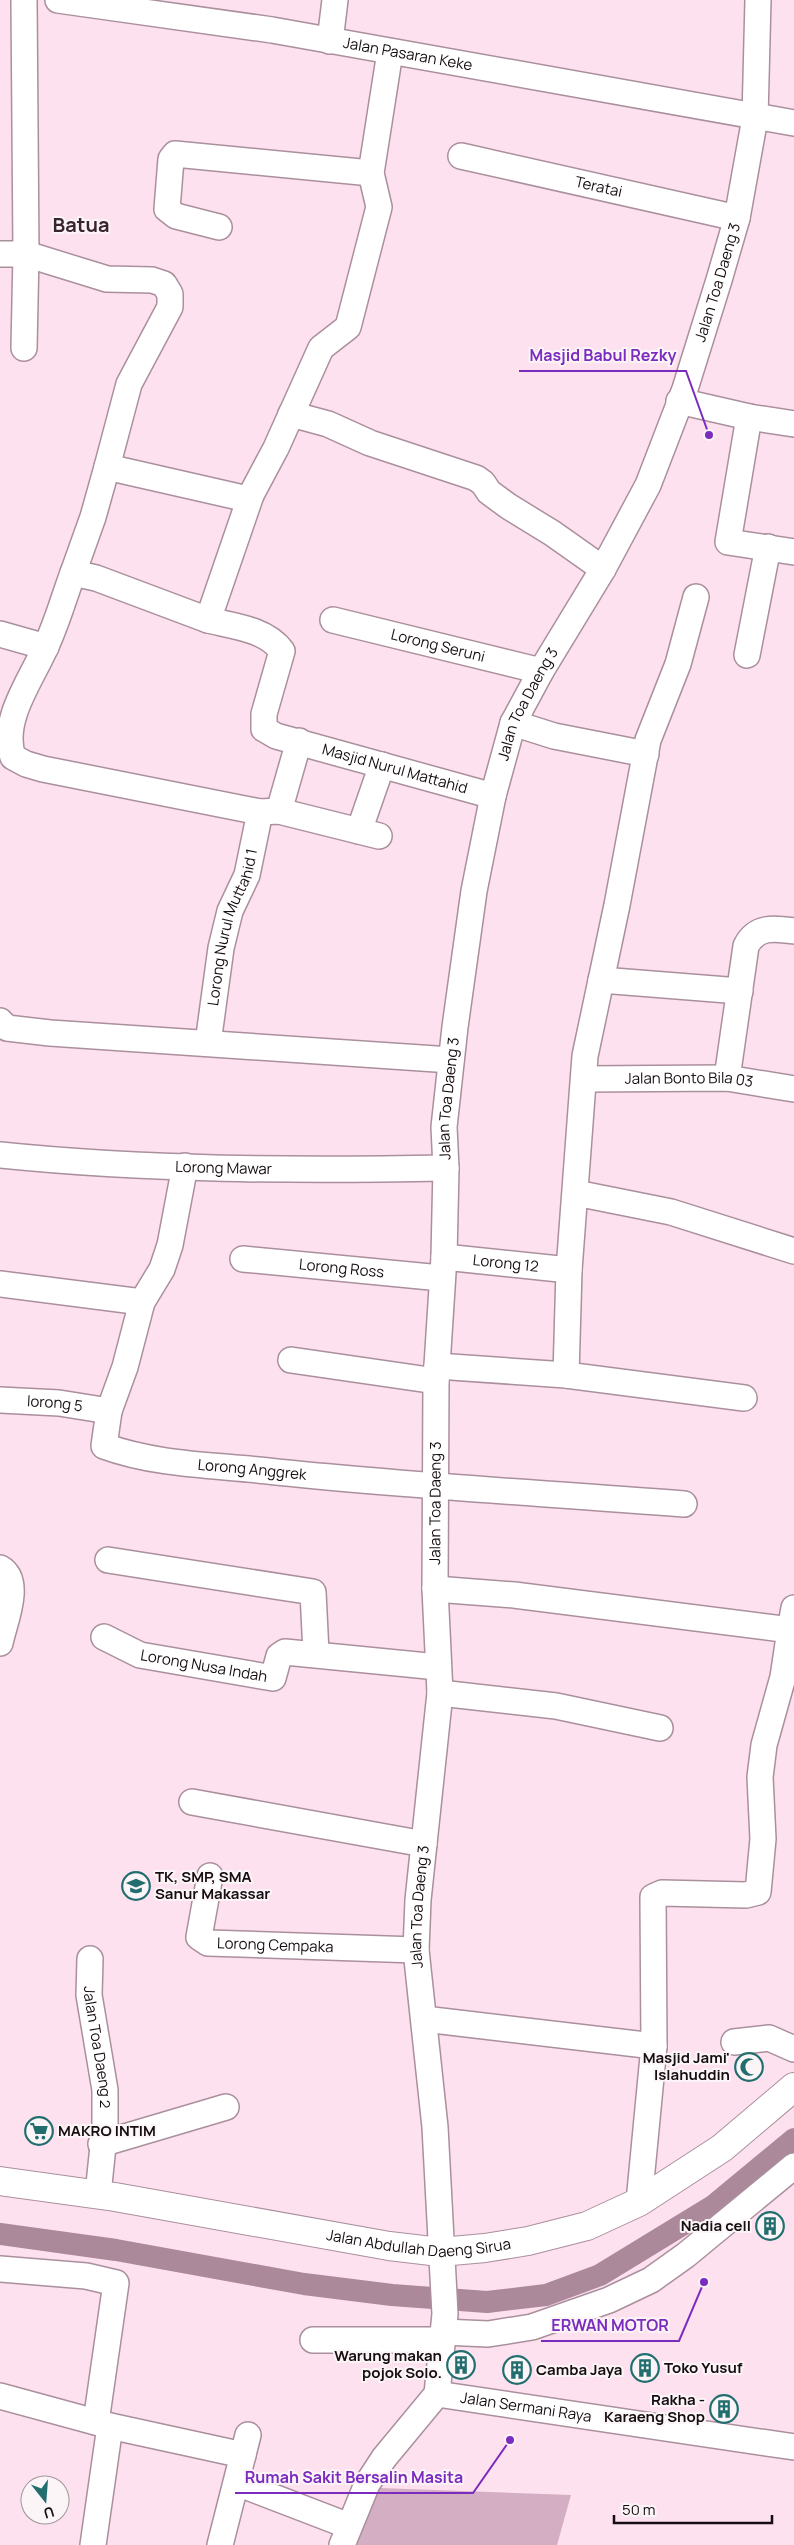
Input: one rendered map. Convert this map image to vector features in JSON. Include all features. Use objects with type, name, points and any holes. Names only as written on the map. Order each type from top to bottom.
[{"type":"main road","name":"Jalan Abdullah Daeng Sirua","points":[[0,2181],[98,2194],[389,2246],[440,2259],[587,2226],[639,2202],[722,2148],[794,2087]]},
{"type":"street","points":[[24,0],[26,254],[24,348]]},
{"type":"street","name":"Jalan Pasaran Keke","points":[[58,0],[330,41],[755,118],[794,123]]},
{"type":"street","points":[[330,41],[335,0]]},
{"type":"street","name":"Jalan Toa Daeng 3","points":[[437,2394],[444,2329],[435,2127],[416,1950],[418,1900],[440,1693],[435,1589],[436,1374],[446,1168],[444,1127],[451,1060],[474,890],[493,796],[513,723],[541,671],[603,569],[648,485],[679,401],[719,280],[737,218],[755,118],[758,0]]},
{"type":"street","points":[[73,573],[96,578],[208,620],[252,495],[322,348],[348,326],[379,207],[371,173],[390,52]]},
{"type":"street","points":[[219,227],[176,216],[167,209],[171,159],[175,154],[371,173]]},
{"type":"street","name":"Teratai","points":[[461,156],[737,218]]},
{"type":"street","points":[[0,254],[26,254],[107,280],[152,280],[164,284],[170,294],[170,307],[129,384],[93,517],[46,647],[14,713],[9,742],[13,757],[26,764],[43,769],[369,833],[382,765]]},
{"type":"street","points":[[679,401],[749,417],[794,424]]},
{"type":"street","points":[[291,414],[328,424],[370,443],[476,478],[483,483],[489,492],[508,506],[552,533],[603,569]]},
{"type":"street","points":[[749,417],[728,542],[794,552]]},
{"type":"street","points":[[107,467],[226,495],[243,498],[252,495]]},
{"type":"street","points":[[747,655],[768,547]]},
{"type":"street","points":[[566,1375],[569,1270],[585,1056],[648,740],[678,664],[696,596]]},
{"type":"street","name":"Masjid Nurul Mattahid","points":[[208,620],[257,633],[275,641],[282,651],[264,714],[264,729],[276,736],[493,796]]},
{"type":"street","name":"Lorong Seruni","points":[[333,620],[541,671]]},
{"type":"street","points":[[0,634],[46,647]]},
{"type":"street","points":[[513,723],[554,736],[646,754]]},
{"type":"street","name":"Lorong Nurul Muttahid 1","points":[[208,1043],[221,948],[230,911],[247,875],[269,812],[299,741]]},
{"type":"street","points":[[728,1078],[746,946],[750,938],[760,931],[794,931]]},
{"type":"street","points":[[601,980],[740,991]]},
{"type":"street","points":[[0,1021],[7,1028],[50,1033],[451,1060]]},
{"type":"street","name":"Jalan Bonto Bila 03","points":[[584,1079],[728,1078],[794,1089]]},
{"type":"street","name":"Lorong Mawar","points":[[0,1155],[185,1166],[346,1170],[446,1168]]},
{"type":"street","points":[[109,1411],[125,1367],[142,1302],[162,1269],[170,1245],[185,1166]]},
{"type":"street","points":[[576,1193],[671,1212],[794,1251]]},
{"type":"street","name":"Lorong Ross","points":[[243,1259],[442,1268]]},
{"type":"street","name":"Lorong 12","points":[[442,1268],[569,1270]]},
{"type":"street","points":[[0,1284],[142,1302]]},
{"type":"street","points":[[291,1360],[436,1374],[566,1375],[744,1398]]},
{"type":"street","name":"lorong 5","points":[[0,1400],[58,1403],[109,1411]]},
{"type":"street","name":"Lorong Anggrek","points":[[109,1411],[104,1446],[127,1454],[301,1475],[436,1485]]},
{"type":"street","points":[[436,1485],[684,1504]]},
{"type":"street","points":[[108,1560],[312,1592],[316,1653]]},
{"type":"street","points":[[0,1643],[10,1599],[4,1571]]},
{"type":"street","points":[[435,1589],[514,1595],[666,1613],[784,1631],[792,1619]]},
{"type":"street","points":[[639,2202],[654,2046],[652,1948],[655,1895],[662,1893],[746,1895],[758,1892],[763,1839],[760,1777],[764,1745],[783,1677],[792,1619]]},
{"type":"street","name":"Lorong Nusa Indah","points":[[104,1637],[140,1655],[273,1678],[279,1656],[285,1652],[316,1653],[438,1667]]},
{"type":"street","points":[[440,1693],[556,1706],[660,1728]]},
{"type":"street","points":[[192,1802],[424,1844]]},
{"type":"street","name":"Lorong Cempaka","points":[[210,1876],[199,1937],[208,1943],[416,1950]]},
{"type":"street","name":"Jalan Toa Daeng 2","points":[[90,1959],[89,1995],[105,2090],[105,2127],[101,2144],[98,2194]]},
{"type":"street","points":[[424,2019],[654,2046]]},
{"type":"street","points":[[734,2042],[770,2038],[794,2049]]},
{"type":"street","points":[[101,2144],[226,2107]]},
{"type":"street","points":[[313,2340],[444,2329],[488,2334],[532,2327],[609,2300],[651,2280],[679,2260],[794,2166]]},
{"type":"street","points":[[0,2269],[86,2276],[116,2282],[93,2545]]},
{"type":"street","points":[[237,2483],[345,2536],[367,2484],[384,2458],[437,2394]]},
{"type":"street","name":"Jalan Sermani Raya","points":[[437,2394],[794,2447]]},
{"type":"street","points":[[0,2396],[103,2424],[245,2445],[220,2545]]},
{"type":"shaded area","points":[[380,2488],[571,2495],[557,2545],[353,2545]]},
{"type":"waterway","points":[[0,2234],[116,2250],[304,2284],[392,2295],[487,2302],[546,2295],[600,2275],[713,2206],[794,2139]]},
{"type":"place","name":"Masjid Babul Rezky","points":[[709,435]]},
{"type":"place","name":"TK, SMP, SMA Sanur Makassar","points":[[136,1886]]},
{"type":"place","name":"Masjid Jami' Islahuddin","points":[[749,2067]]},
{"type":"place","name":"MAKRO INTIM","points":[[39,2131]]},
{"type":"place","name":"Nadia cell","points":[[770,2226]]},
{"type":"place","name":"ERWAN MOTOR","points":[[704,2282]]},
{"type":"place","name":"Warung makan pojok Solo.","points":[[461,2365]]},
{"type":"place","name":"Toko Yusuf","points":[[645,2368]]},
{"type":"place","name":"Camba Jaya","points":[[517,2370]]},
{"type":"place","name":"Rakha - Karaeng Shop","points":[[724,2409]]},
{"type":"place","name":"Rumah Sakit Bersalin Masita","points":[[510,2440]]},
{"type":"district","name":"Batua","points":[[81,225]]}]
